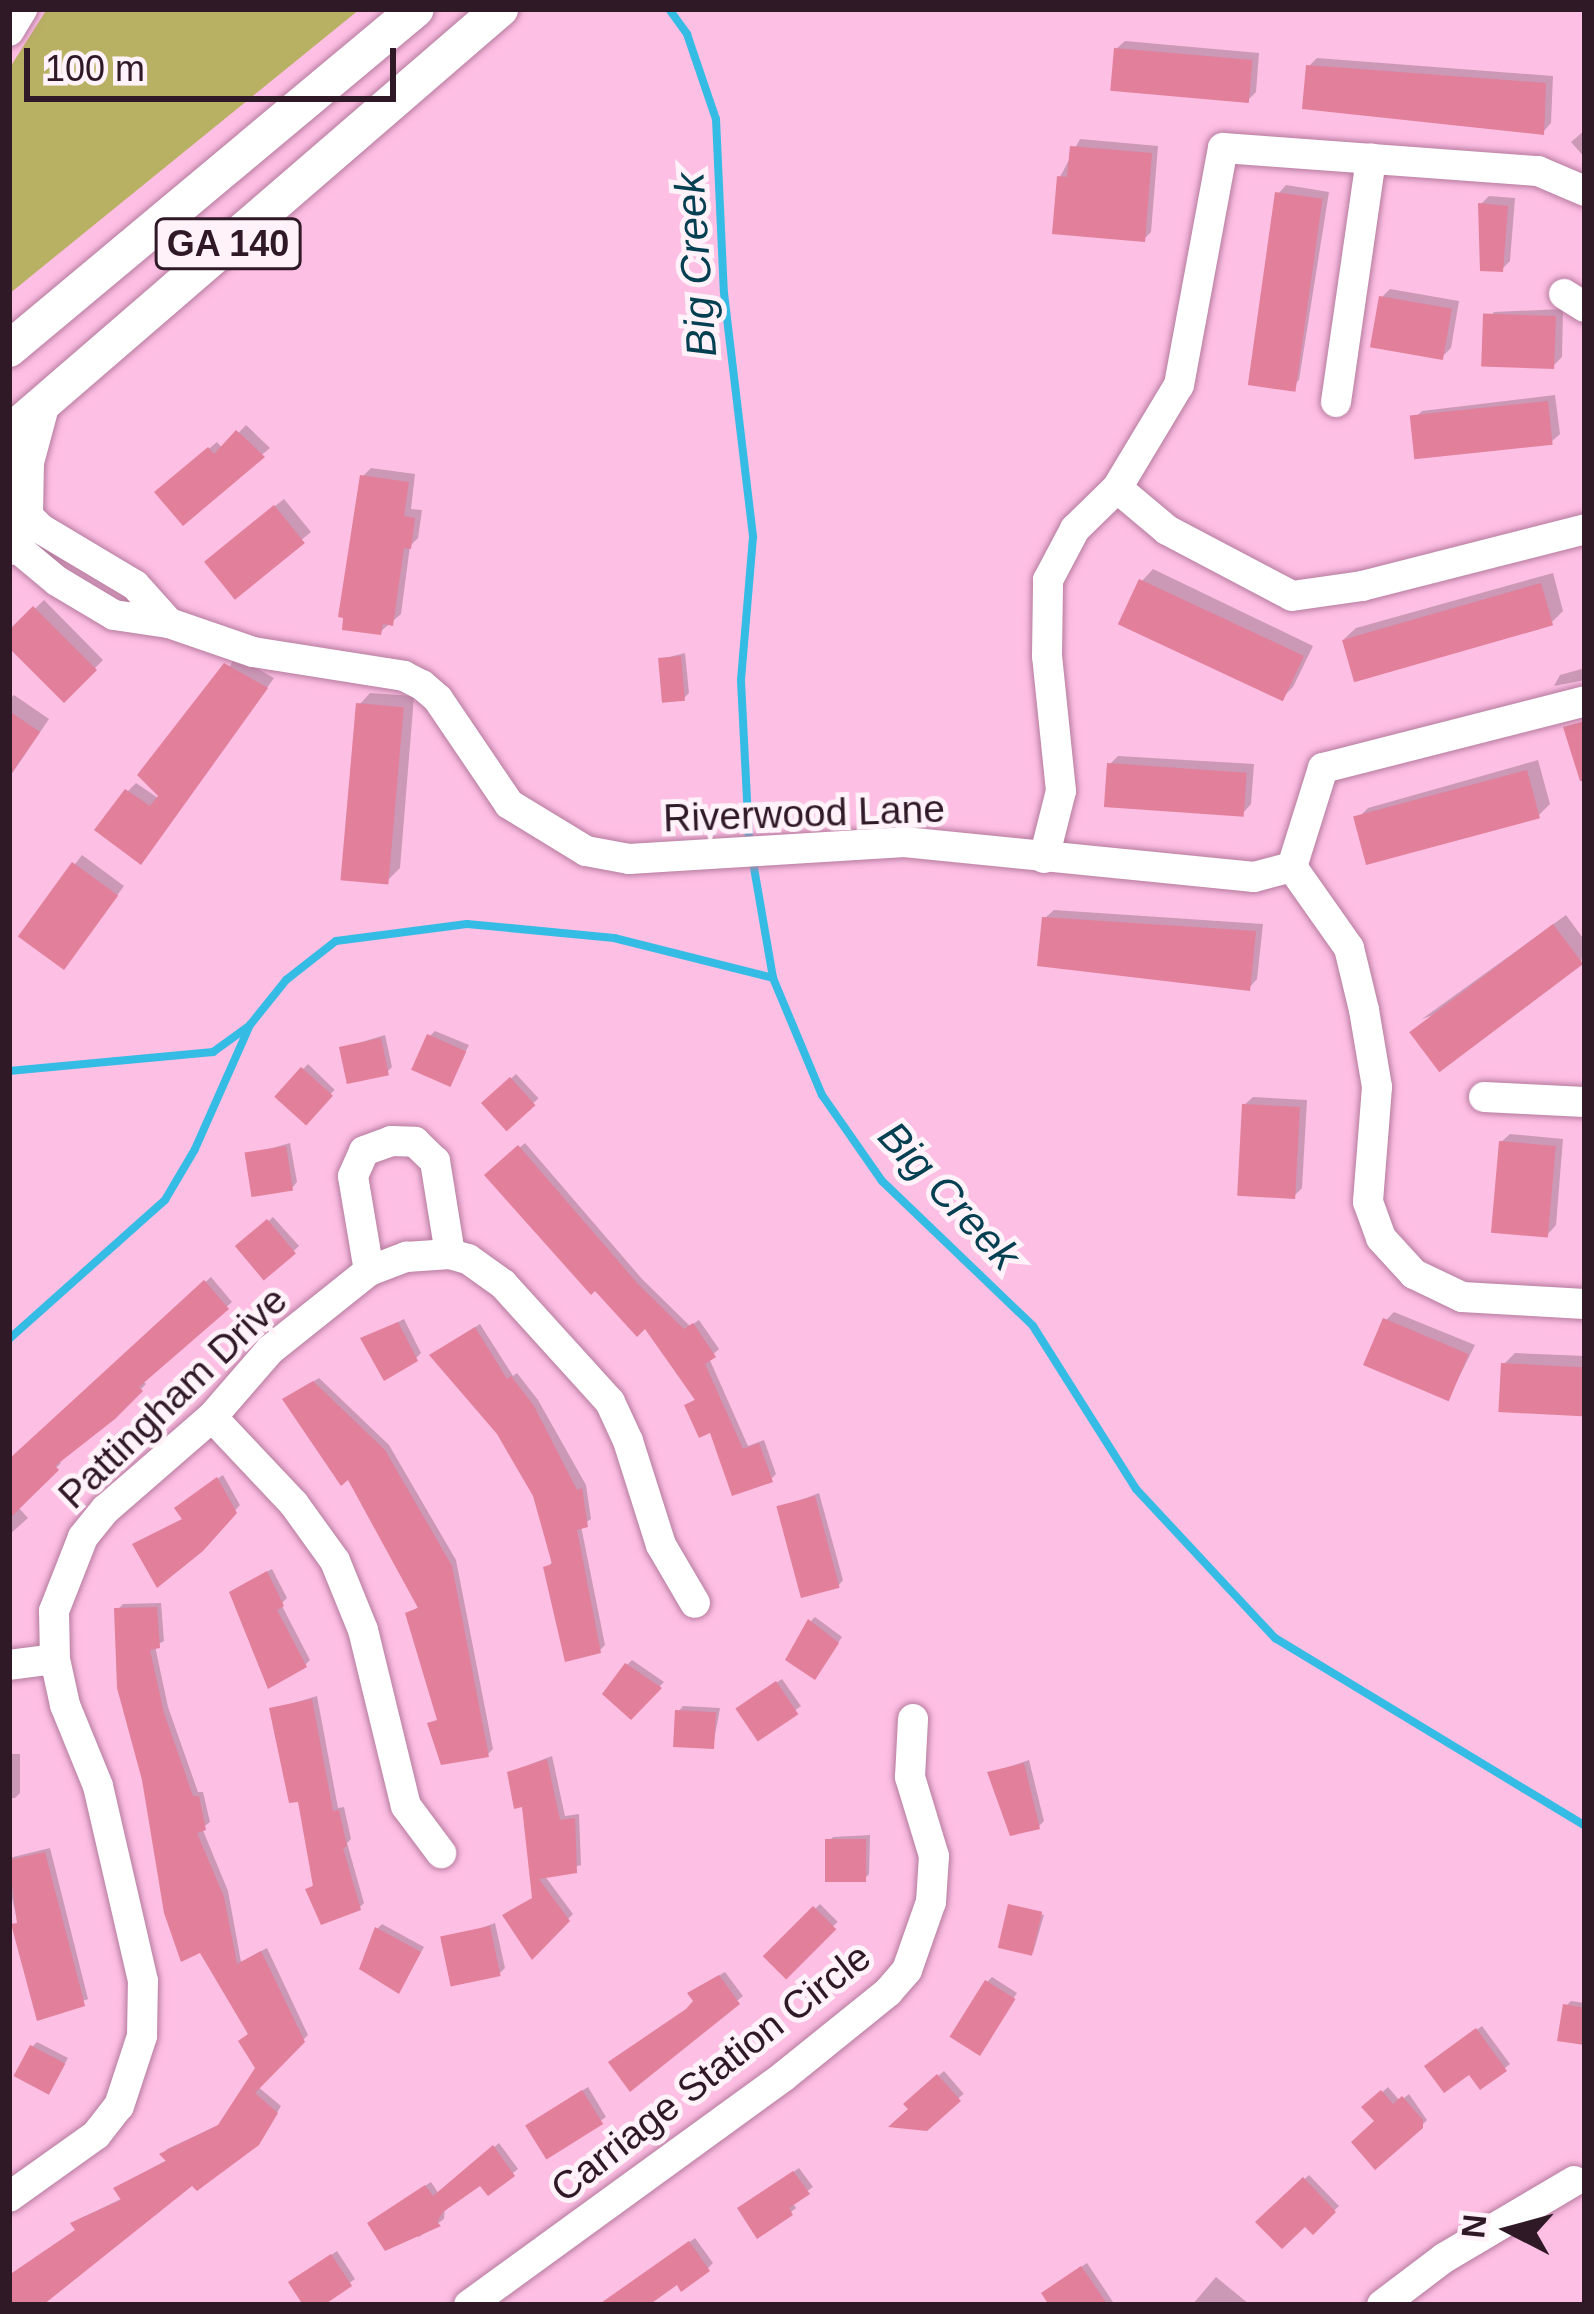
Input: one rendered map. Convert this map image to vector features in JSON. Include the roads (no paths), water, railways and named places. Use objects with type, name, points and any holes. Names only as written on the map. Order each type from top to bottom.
[{"type":"main road","name":"GA 140","points":[[9,433],[500,9]]},
{"type":"main road","name":"GA 140","points":[[9,349],[408,16]]},
{"type":"main road","points":[[13,529],[41,406]]},
{"type":"street","points":[[9,31],[22,9]]},
{"type":"street","points":[[1044,858],[1061,791],[1048,656],[1048,580],[1075,529],[1117,488],[1179,385],[1223,148],[1538,171],[1582,190]]},
{"type":"street","points":[[1336,402],[1371,158]]},
{"type":"street","points":[[1553,209],[1582,190]]},
{"type":"street","points":[[1117,488],[1167,530],[1292,596],[1362,586],[1585,529]]},
{"type":"street","name":"Riverwood Lane","points":[[13,529],[57,581],[114,614],[169,623],[253,652],[404,676],[438,699],[509,804],[533,824],[586,851],[629,859],[904,842],[1254,877],[1292,867]]},
{"type":"street","points":[[1585,701],[1323,769],[1292,867],[1348,949],[1364,1010],[1377,1087],[1368,1202],[1381,1238],[1414,1274],[1462,1297],[1585,1304]]},
{"type":"street","points":[[1484,1097],[1585,1102]]},
{"type":"street","points":[[370,1271],[352,1176],[364,1151],[391,1141],[415,1142],[435,1161],[450,1254],[468,1259],[503,1284],[610,1402],[628,1441],[661,1545],[695,1603]]},
{"type":"street","name":"Pattingham Drive","points":[[9,2197],[96,2135],[119,2106],[142,2036],[143,1981],[98,1786],[64,1705],[55,1659],[54,1611],[83,1537],[106,1509],[212,1418],[270,1350],[370,1271],[406,1257],[450,1254]]},
{"type":"street","points":[[212,1418],[281,1489],[335,1561],[363,1630],[406,1806],[441,1852]]},
{"type":"street","points":[[9,1665],[55,1659]]},
{"type":"street","name":"Carriage Station Circle","points":[[469,2305],[784,2076],[888,1992],[907,1970],[931,1902],[934,1856],[910,1777],[913,1719]]},
{"type":"street","points":[[1382,2305],[1444,2258],[1574,2181]]},
{"type":"waterway","name":"Big Creek","points":[[669,9],[687,34],[716,119],[724,293],[753,537],[741,681],[749,841]]},
{"type":"waterway","name":"Big Creek","points":[[753,862],[773,978],[822,1095],[882,1181],[1033,1326],[1136,1489],[1275,1638],[1585,1826]]},
{"type":"waterway","points":[[9,1339],[165,1200],[195,1149],[250,1025],[286,980],[336,941],[467,924],[614,938],[773,978]]},
{"type":"waterway","points":[[9,1071],[213,1052],[249,1026]]}]
